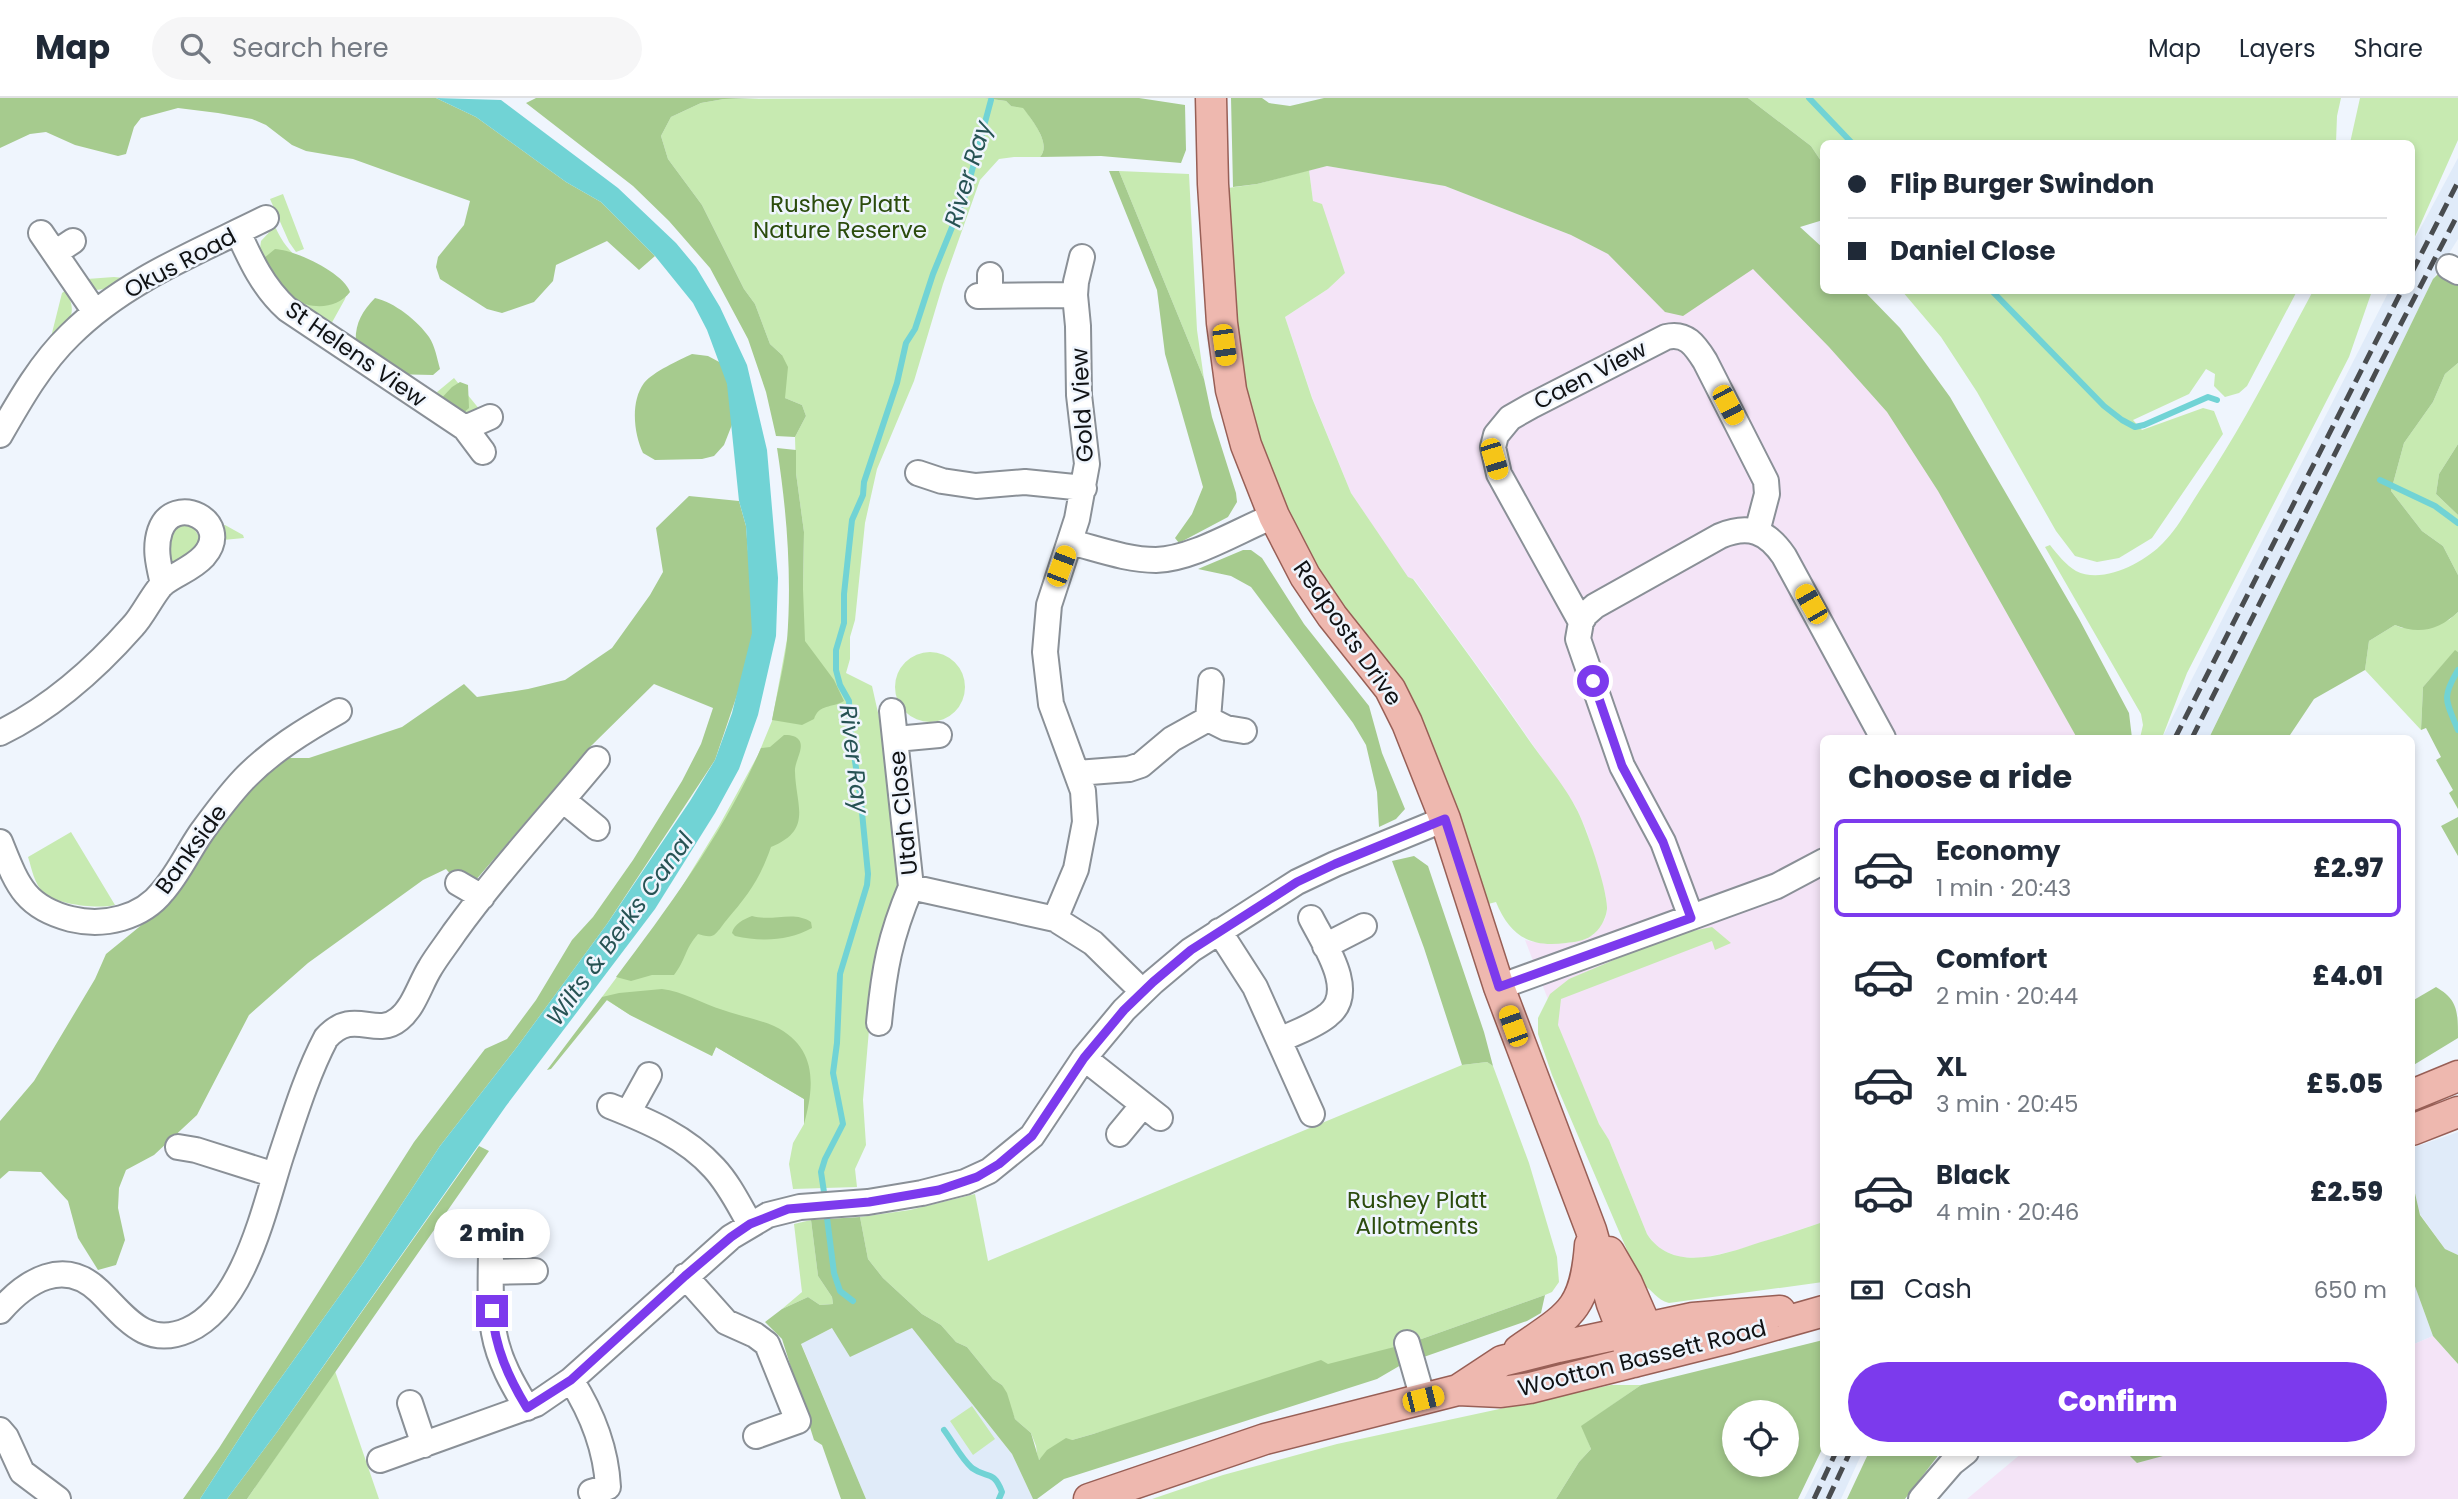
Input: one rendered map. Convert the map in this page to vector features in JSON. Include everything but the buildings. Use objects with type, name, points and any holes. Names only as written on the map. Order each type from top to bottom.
[{"type":"main road","name":"Redposts Drive","points":[[1211,98],[1213,184],[1222,323],[1231,390],[1246,445],[1274,516],[1318,596],[1396,699],[1407,723],[1445,819],[1499,987],[1591,1230],[1646,1358]]},
{"type":"main road","points":[[2415,1094],[2458,1076]]},
{"type":"main road","points":[[2415,1129],[2458,1112]]},
{"type":"main road","points":[[1502,1362],[1550,1329],[1576,1305],[1586,1277],[1591,1230]]},
{"type":"main road","name":"Wootton Bassett Road","points":[[1458,1390],[1502,1362],[1634,1330],[1727,1314],[1820,1311]]},
{"type":"main road","name":"Wootton Bassett Road","points":[[1089,1499],[1265,1439],[1458,1390],[1501,1392],[1530,1388],[1820,1312]]},
{"type":"street","name":"Okus Road","points":[[0,435],[55,351],[95,312],[160,269],[266,218]]},
{"type":"street","name":"St Helens View","points":[[238,232],[263,282],[287,309],[465,428],[483,452]]},
{"type":"street","points":[[56,243],[95,312]]},
{"type":"street","name":"Gold View","points":[[1055,919],[1076,869],[1083,836],[1083,791],[1051,704],[1045,652],[1049,605],[1084,488],[1087,457],[1079,396],[1075,295],[1082,257]]},
{"type":"street","points":[[986,289],[1075,295]]},
{"type":"street","name":"Caen View","points":[[1691,918],[1663,842],[1622,766],[1612,740],[1578,639],[1581,622],[1506,489],[1494,459],[1493,447],[1502,426],[1531,406],[1666,337],[1676,334],[1684,336],[1705,361],[1763,470],[1767,494],[1757,532]]},
{"type":"street","points":[[465,428],[490,417]]},
{"type":"street","points":[[918,473],[942,481],[976,486],[1025,482],[1084,488]]},
{"type":"street","points":[[1070,542],[1125,556],[1165,559],[1183,555],[1274,516]]},
{"type":"street","points":[[1581,622],[1595,606],[1720,536],[1733,531],[1757,532],[1775,543],[1784,556],[1881,735]]},
{"type":"street","points":[[0,733],[43,708],[102,659],[142,616],[163,584]]},
{"type":"street","points":[[1208,719],[1211,681]]},
{"type":"street","name":"Utah Close","points":[[892,710],[911,887]]},
{"type":"street","name":"Bankside","points":[[0,842],[20,887],[37,906],[55,915],[79,921],[121,919],[146,907],[163,891],[201,834],[245,778],[266,758],[321,731],[339,711]]},
{"type":"street","points":[[1077,773],[1129,769],[1141,765],[1172,739],[1208,719]]},
{"type":"street","points":[[1208,719],[1226,728],[1244,731]]},
{"type":"street","name":"Utah Close","points":[[896,739],[939,735]]},
{"type":"street","points":[[0,1311],[11,1298],[33,1281],[62,1274],[81,1278],[89,1283],[119,1314],[142,1330],[165,1335],[188,1330],[216,1307],[241,1271],[256,1236],[299,1104],[326,1038],[333,1030],[347,1023],[377,1026],[389,1024],[406,1012],[440,953],[482,897],[597,759]]},
{"type":"street","points":[[563,800],[597,828]]},
{"type":"street","points":[[380,1461],[527,1408],[571,1380],[685,1276],[750,1224],[782,1210],[939,1190],[989,1171],[1032,1136],[1084,1058],[1107,1029],[1142,991],[1191,950],[1276,895],[1320,871],[1445,819]]},
{"type":"street","points":[[1499,987],[1777,886],[1820,863]]},
{"type":"street","points":[[458,883],[482,897]]},
{"type":"street","points":[[879,1023],[888,953],[895,926],[911,887],[1055,919],[1093,943],[1142,991]]},
{"type":"street","points":[[1280,1040],[1326,1017],[1339,1003],[1342,986],[1311,918]]},
{"type":"street","points":[[1325,946],[1364,926]]},
{"type":"street","points":[[1219,931],[1247,972],[1312,1114]]},
{"type":"street","points":[[1084,1058],[1151,1111],[1119,1134]]},
{"type":"street","points":[[649,1075],[619,1109],[661,1128],[702,1156],[724,1181],[750,1224]]},
{"type":"street","points":[[178,1147],[197,1150],[275,1175]]},
{"type":"street","points":[[491,1246],[496,1341],[513,1385],[527,1408]]},
{"type":"street","points":[[491,1272],[535,1271]]},
{"type":"street","points":[[685,1276],[726,1322],[755,1335],[767,1344],[801,1431],[756,1436]]},
{"type":"street","points":[[1407,1343],[1423,1399]]},
{"type":"street","points":[[571,1380],[593,1421],[606,1466],[608,1487],[591,1492]]},
{"type":"street","points":[[410,1404],[424,1445]]},
{"type":"street","points":[[0,1430],[22,1472],[58,1499]]},
{"type":"street","points":[[1921,1499],[1961,1456]]},
{"type":"shaded area","points":[[2458,158],[2458,239],[2433,279],[2210,735],[2164,735],[2387,294],[2415,294],[2415,238]]},
{"type":"shaded area","points":[[1327,166],[1445,186],[1571,235],[1731,234],[1856,338],[2090,735],[1820,735],[1820,1223],[1738,1250],[1702,1258],[1678,1257],[1657,1247],[1647,1234],[1609,1140],[1599,1124],[1571,1059],[1525,940],[1564,943],[1581,940],[1593,935],[1605,919],[1606,897],[1587,832],[1576,807],[1495,690],[1414,579],[1408,578],[1351,493],[1312,397],[1285,317],[1328,289],[1345,273],[1333,238],[1313,201],[1309,170]]},
{"type":"shaded area","points":[[2458,1132],[2458,1255],[2445,1249],[2420,1214],[2415,1193],[2415,1147]]},
{"type":"shaded area","points":[[2415,1286],[2433,1336],[2415,1344]]},
{"type":"shaded area","points":[[833,1328],[850,1356],[912,1328],[1012,1454],[1033,1499],[866,1499],[801,1343]]},
{"type":"shaded area","points":[[2433,1336],[2458,1364],[2458,1499],[1967,1499],[2018,1456],[2130,1456],[2138,1463],[2161,1456],[2415,1456],[2415,1344]]},
{"type":"shaded area","points":[[1826,1456],[1861,1456],[1841,1499],[1804,1499]]},
{"type":"green space","points":[[0,98],[436,98],[476,117],[566,182],[601,202],[655,256],[639,270],[607,241],[556,265],[553,281],[534,302],[502,313],[487,309],[440,279],[436,267],[438,257],[464,225],[470,201],[353,159],[306,151],[252,119],[178,108],[141,118],[134,127],[126,154],[118,156],[75,145],[46,132],[30,134],[0,148]]},
{"type":"green space","points":[[536,98],[759,98],[701,103],[671,117],[661,136],[668,159],[702,205],[744,289],[755,304],[770,344],[782,355],[788,367],[785,398],[802,405],[806,416],[795,437],[776,436],[766,392],[748,339],[710,268],[669,221],[633,186],[526,103]]},
{"type":"green space","name":"Rushey Platt Nature Reserve","points":[[984,98],[1023,107],[1039,132],[1044,146],[1043,152],[1040,157],[999,159],[980,180],[943,284],[914,381],[877,469],[865,523],[855,620],[846,673],[872,686],[881,726],[899,878],[889,923],[881,933],[873,983],[863,1100],[866,1145],[855,1169],[857,1187],[793,1189],[789,1164],[793,1143],[804,1124],[804,1099],[716,1047],[712,1056],[630,1015],[602,997],[672,903],[758,755],[772,721],[787,639],[803,589],[804,532],[796,473],[795,437],[806,416],[802,405],[785,398],[782,355],[770,344],[755,304],[744,289],[702,205],[668,159],[661,136],[671,117],[701,103],[724,99]]},
{"type":"green space","points":[[984,98],[1139,98],[1185,105],[1186,150],[1181,163],[1101,156],[1040,157],[1044,146],[1042,139],[1023,108],[1011,106],[1006,101]]},
{"type":"green space","points":[[1231,98],[1262,98],[1269,103],[1290,106],[1324,98],[1748,98],[1811,146],[1820,160],[1820,221],[1800,227],[1820,245],[1820,294],[1867,294],[1900,328],[1950,397],[2079,619],[2129,713],[2132,735],[2075,735],[1938,491],[1887,412],[1829,347],[1753,269],[1683,316],[1665,312],[1608,254],[1571,235],[1445,186],[1327,166],[1257,184],[1233,187]]},
{"type":"green space","points":[[1748,98],[2341,98],[2336,140],[1820,140],[1820,160],[1811,146]]},
{"type":"green space","points":[[2360,98],[2458,98],[2458,140],[2415,237],[2415,140],[2351,140]]},
{"type":"green space","points":[[1309,170],[1313,201],[1322,204],[1345,273],[1328,289],[1285,317],[1312,398],[1351,493],[1408,577],[1413,579],[1458,640],[1576,808],[1596,859],[1607,909],[1600,927],[1585,939],[1553,944],[1532,941],[1515,931],[1496,902],[1488,904],[1452,793],[1410,698],[1352,621],[1311,559],[1295,529],[1257,440],[1239,367],[1228,188],[1257,184]]},
{"type":"green space","points":[[1109,171],[1119,171],[1204,379],[1212,417],[1236,493],[1237,502],[1228,517],[1179,543],[1175,538],[1192,514],[1203,487],[1165,354],[1157,290]]},
{"type":"green space","points":[[1119,171],[1189,174],[1197,330],[1204,379]]},
{"type":"green space","points":[[283,194],[304,249],[296,252],[270,199]]},
{"type":"green space","points":[[275,226],[296,257],[347,293],[330,326],[293,301],[259,256],[261,241]]},
{"type":"green space","points":[[275,249],[294,253],[329,270],[339,277],[350,292],[338,302],[324,306],[309,305],[294,299],[258,263]]},
{"type":"green space","points":[[2441,271],[2458,277],[2458,363],[2445,374],[2433,402],[2404,443],[2391,491],[2422,531],[2443,546],[2458,575],[2458,612],[2436,627],[2412,630],[2395,625],[2369,641],[2365,670],[2314,699],[2290,735],[2210,735],[2433,279]]},
{"type":"green space","points":[[124,278],[101,290],[91,290],[87,279]]},
{"type":"green space","points":[[66,290],[72,313],[50,341],[62,293]]},
{"type":"green space","points":[[1905,294],[2295,294],[2247,386],[2239,393],[2225,397],[2214,386],[2215,374],[2206,369],[2189,394],[2133,420],[2142,430],[2203,408],[2214,411],[2223,434],[2152,538],[2119,558],[2097,562],[2075,556],[2056,531],[1977,392],[1941,337]]},
{"type":"green space","points":[[2311,294],[2371,294],[2349,357],[2187,673],[2163,735],[2141,735],[2143,725],[2141,714],[2045,547],[2050,545],[2065,563],[2087,575],[2111,573],[2146,557],[2163,543],[2178,524],[2259,392]]},
{"type":"green space","points":[[375,298],[405,313],[429,337],[440,369],[433,375],[389,374],[356,346],[356,332],[360,320]]},
{"type":"green space","points":[[692,354],[708,356],[723,364],[735,417],[724,445],[714,456],[702,459],[655,460],[643,453],[637,437],[637,399],[644,383],[653,375]]},
{"type":"green space","points":[[2458,363],[2458,444],[2439,474],[2436,494],[2458,515],[2458,575],[2443,546],[2422,531],[2391,491],[2404,443],[2433,402],[2445,374]]},
{"type":"green space","points":[[454,378],[480,410],[465,420],[431,397]]},
{"type":"green space","points":[[460,382],[468,385],[469,408],[461,415],[435,405],[452,387]]},
{"type":"green space","points":[[2458,444],[2458,515],[2436,494],[2439,474]]},
{"type":"green space","points":[[777,448],[796,450],[796,473],[804,532],[805,641],[834,680],[844,701],[819,711],[814,719],[802,725],[772,720],[786,651],[789,593],[786,520]]},
{"type":"green space","points":[[689,496],[739,501],[746,526],[755,642],[715,760],[607,924],[440,1146],[363,1263],[253,1417],[200,1499],[183,1499],[219,1448],[414,1142],[485,1049],[507,1039],[536,1000],[572,940],[593,917],[633,860],[682,781],[701,744],[713,708],[654,684],[591,746],[475,881],[453,877],[446,869],[423,880],[308,963],[249,1015],[197,1115],[154,1155],[126,1170],[119,1188],[118,1208],[125,1240],[116,1265],[98,1270],[78,1238],[68,1201],[41,1172],[9,1171],[0,1179],[0,1121],[34,1081],[95,979],[106,954],[160,910],[252,783],[286,758],[309,758],[402,727],[464,684],[477,697],[565,680],[612,648],[650,595],[663,572],[656,528]]},
{"type":"green space","points":[[182,523],[193,527],[200,538],[197,551],[171,566],[167,532]]},
{"type":"green space","points":[[225,525],[244,538],[223,540],[221,526]]},
{"type":"green space","points":[[1243,550],[1251,550],[1262,558],[1304,624],[1369,706],[1382,753],[1405,809],[1396,819],[1379,827],[1377,792],[1366,745],[1353,723],[1251,587],[1231,576],[1198,569]]},
{"type":"green space","points":[[2458,612],[2458,652],[2455,651],[2423,687],[2421,730],[2365,670],[2369,641],[2395,625],[2402,628],[2449,620]]},
{"type":"green space","points":[[2455,650],[2458,652],[2458,809],[2449,793],[2453,790],[2436,760],[2441,757],[2426,728],[2421,730],[2423,687]]},
{"type":"green space","points":[[930,652],[955,662],[965,687],[955,712],[930,722],[905,712],[895,687],[905,662]]},
{"type":"green space","points":[[784,735],[796,737],[801,743],[795,772],[799,816],[793,833],[771,847],[752,887],[717,932],[710,936],[698,934],[674,975],[652,975],[631,981],[616,977],[714,838],[761,748],[770,747]]},
{"type":"green space","points":[[2458,817],[2458,856],[2441,826]]},
{"type":"green space","points":[[71,832],[115,905],[89,906],[59,901],[44,893],[38,885],[28,857]]},
{"type":"green space","points":[[1414,856],[1428,866],[1493,1066],[1487,1062],[1462,1065],[1392,861]]},
{"type":"green space","points":[[752,916],[797,917],[811,922],[812,928],[794,936],[765,940],[735,936],[732,933],[737,924]]},
{"type":"green space","points":[[1712,927],[1731,943],[1715,950],[1712,941],[1561,999],[1558,1025],[1647,1234],[1658,1246],[1671,1254],[1700,1258],[1747,1247],[1820,1223],[1820,1282],[1669,1303],[1642,1285],[1552,1075],[1538,1034],[1538,1018],[1550,994],[1569,979],[1692,931]]},
{"type":"green space","points":[[2436,987],[2449,997],[2458,1020],[2458,1038],[2415,1064],[2415,999]]},
{"type":"green space","points":[[662,989],[774,1026],[788,1035],[805,1056],[809,1068],[810,1095],[804,1124],[804,1099],[716,1047],[712,1056],[630,1015],[607,1000],[551,1069],[547,1070],[602,997]]},
{"type":"green space","name":"Rushey Platt Allotments","points":[[1487,1062],[1493,1066],[1529,1163],[1557,1257],[1559,1282],[1552,1292],[1545,1295],[1413,1342],[1072,1440],[1038,1460],[1031,1433],[1015,1419],[1002,1385],[993,1379],[967,1347],[956,1342],[941,1325],[922,1314],[883,1278],[868,1259],[860,1217],[910,1210],[975,1194],[988,1261],[1462,1065]]},
{"type":"green space","points":[[479,1146],[489,1151],[247,1499],[227,1499],[277,1432]]},
{"type":"green space","points":[[2415,1193],[2420,1215],[2445,1249],[2458,1255],[2458,1364],[2433,1336],[2415,1286]]},
{"type":"green space","points":[[860,1217],[868,1259],[883,1278],[922,1314],[941,1325],[956,1342],[967,1347],[993,1379],[1002,1385],[1015,1419],[1031,1433],[1039,1460],[1047,1450],[1066,1438],[1072,1440],[1093,1434],[1321,1360],[1328,1364],[1402,1345],[1401,1365],[1377,1379],[1064,1479],[1037,1499],[1033,1499],[1012,1454],[912,1328],[850,1357],[832,1328],[801,1344],[866,1499],[841,1499],[822,1445],[814,1440],[782,1339],[765,1322],[782,1309],[808,1297],[820,1305],[833,1304],[832,1297],[818,1276],[811,1220]]},
{"type":"green space","points":[[811,1220],[818,1276],[832,1297],[833,1304],[820,1305],[808,1297],[782,1309],[802,1292],[794,1224]]},
{"type":"green space","points":[[1545,1295],[1541,1313],[1527,1321],[1418,1359],[1413,1342]]},
{"type":"green space","points":[[1820,1341],[1820,1453],[1798,1499],[1556,1499],[1579,1462],[1591,1449],[1581,1426],[1641,1385]]},
{"type":"green space","points":[[335,1371],[379,1499],[247,1499]]},
{"type":"green space","points":[[1611,1385],[1641,1385],[1582,1426],[1591,1449],[1579,1462],[1556,1499],[1152,1499],[1223,1475],[1337,1444]]},
{"type":"green space","points":[[972,1406],[995,1439],[973,1455],[950,1421]]},
{"type":"green space","points":[[1867,1456],[1938,1456],[1905,1499],[1847,1499]]},
{"type":"green space","points":[[2130,1456],[2163,1456],[2137,1463]]},
{"type":"water","name":"Wilts & Berks Canal","points":[[436,98],[501,100],[618,188],[676,243],[696,267],[720,307],[747,365],[767,450],[778,578],[776,636],[758,715],[739,769],[655,909],[506,1106],[227,1499],[200,1499],[253,1417],[363,1263],[440,1146],[607,924],[690,801],[715,760],[732,713],[752,633],[746,526],[739,501],[727,384],[707,330],[693,303],[655,256],[601,202],[566,182],[476,117]]},
{"type":"waterway","points":[[1809,98],[1849,140]]},
{"type":"waterway","name":"River Ray","points":[[825,1199],[821,1172],[843,1124],[833,1073],[840,974],[868,874],[849,701],[840,685],[836,670],[836,650],[844,623],[844,594],[852,520],[863,495],[864,482],[897,383],[906,343],[915,329],[933,274],[966,193],[991,100]]},
{"type":"waterway","points":[[1995,294],[2104,406],[2135,427],[2208,397],[2217,400]]},
{"type":"waterway","points":[[2380,480],[2435,506],[2458,523]]},
{"type":"waterway","points":[[2458,670],[2447,694],[2458,730]]},
{"type":"waterway","name":"River Ray","points":[[826,1210],[834,1273],[840,1291],[853,1301]]},
{"type":"waterway","name":"River Ray","points":[[944,1430],[972,1468],[996,1480],[1002,1492],[999,1499]]},
{"type":"railway","points":[[2415,266],[2458,182]]},
{"type":"railway","points":[[2194,735],[2458,214]]},
{"type":"railway","points":[[2177,735],[2400,294]]},
{"type":"railway","points":[[1814,1499],[1834,1456]]},
{"type":"railway","points":[[1828,1499],[1848,1456]]},
{"type":"route","points":[[492,1311],[500,1355],[527,1408],[571,1380],[685,1276],[750,1224],[788,1209],[889,1199],[939,1190],[977,1177],[999,1164],[1032,1136],[1072,1074],[1107,1029],[1153,982],[1191,950],[1297,882],[1445,819],[1499,987],[1691,918],[1663,842],[1622,766],[1593,681]]}]
